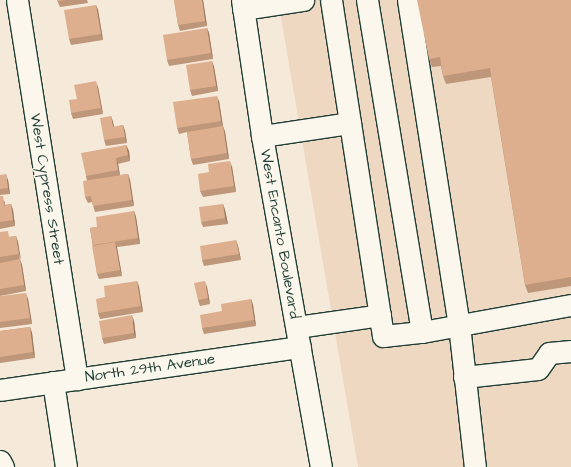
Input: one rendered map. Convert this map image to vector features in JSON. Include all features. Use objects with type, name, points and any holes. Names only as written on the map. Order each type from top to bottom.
[{"type":"street","name":"West Cypress Street","points":[[17,0],[77,379]]},
{"type":"street","points":[[242,5],[303,0]]},
{"type":"street","points":[[331,0],[383,336],[422,332],[571,305]]},
{"type":"street","points":[[367,0],[422,332]]},
{"type":"street","points":[[408,0],[459,325],[475,467]]},
{"type":"street","name":"West Encanto Boulevard","points":[[242,5],[262,136],[321,467]]},
{"type":"street","points":[[262,136],[350,123]]},
{"type":"street","points":[[297,327],[380,315]]},
{"type":"street","name":"North 29th Avenue","points":[[0,390],[300,347]]},
{"type":"street","points":[[464,376],[538,369],[548,353],[571,351]]},
{"type":"street","points":[[53,382],[66,467]]},
{"type":"street","points":[[0,461],[3,467]]},
{"type":"shaded area","points":[[278,0],[571,0],[571,467],[358,467]]},
{"type":"building","points":[[174,0],[202,0],[205,21],[178,25]]},
{"type":"building","points":[[417,0],[571,0],[571,277],[525,285],[490,68],[443,76],[440,57],[429,59]]},
{"type":"building","points":[[96,5],[101,34],[69,39],[64,10]]},
{"type":"building","points":[[207,28],[211,53],[167,60],[163,35]]},
{"type":"building","points":[[212,61],[216,86],[190,90],[186,65]]},
{"type":"building","points":[[96,81],[101,108],[71,113],[69,100],[77,99],[74,85]]},
{"type":"building","points":[[217,96],[221,121],[177,128],[173,102]]},
{"type":"building","points":[[111,116],[113,127],[123,125],[125,137],[104,140],[100,118]]},
{"type":"building","points":[[223,126],[227,153],[191,159],[187,132]]},
{"type":"building","points":[[126,145],[128,155],[116,158],[118,170],[86,176],[81,153]]},
{"type":"building","points":[[230,161],[234,186],[200,191],[198,174],[209,172],[208,164]]},
{"type":"building","points":[[6,174],[8,188],[0,189],[0,175]]},
{"type":"building","points":[[128,174],[132,200],[93,206],[91,196],[85,197],[83,181]]},
{"type":"building","points":[[0,196],[3,196],[4,206],[11,204],[13,220],[0,222]]},
{"type":"building","points":[[223,204],[225,218],[201,222],[199,207]]},
{"type":"building","points":[[134,211],[138,238],[93,245],[90,228],[97,227],[96,217]]},
{"type":"building","points":[[8,231],[9,237],[16,236],[19,254],[0,257],[0,232]]},
{"type":"building","points":[[236,240],[239,254],[202,260],[200,246]]},
{"type":"building","points":[[115,242],[120,270],[97,274],[92,246]]},
{"type":"building","points":[[20,259],[24,285],[0,289],[0,263]]},
{"type":"building","points":[[137,281],[141,306],[98,313],[96,299],[105,297],[104,286]]},
{"type":"building","points":[[205,281],[208,298],[198,300],[194,283]]},
{"type":"building","points":[[26,293],[30,318],[0,322],[0,296]]},
{"type":"building","points":[[251,299],[254,320],[202,328],[200,315],[222,311],[221,304]]},
{"type":"building","points":[[132,315],[134,333],[102,338],[99,321]]},
{"type":"building","points":[[30,327],[33,352],[0,357],[0,331]]}]
